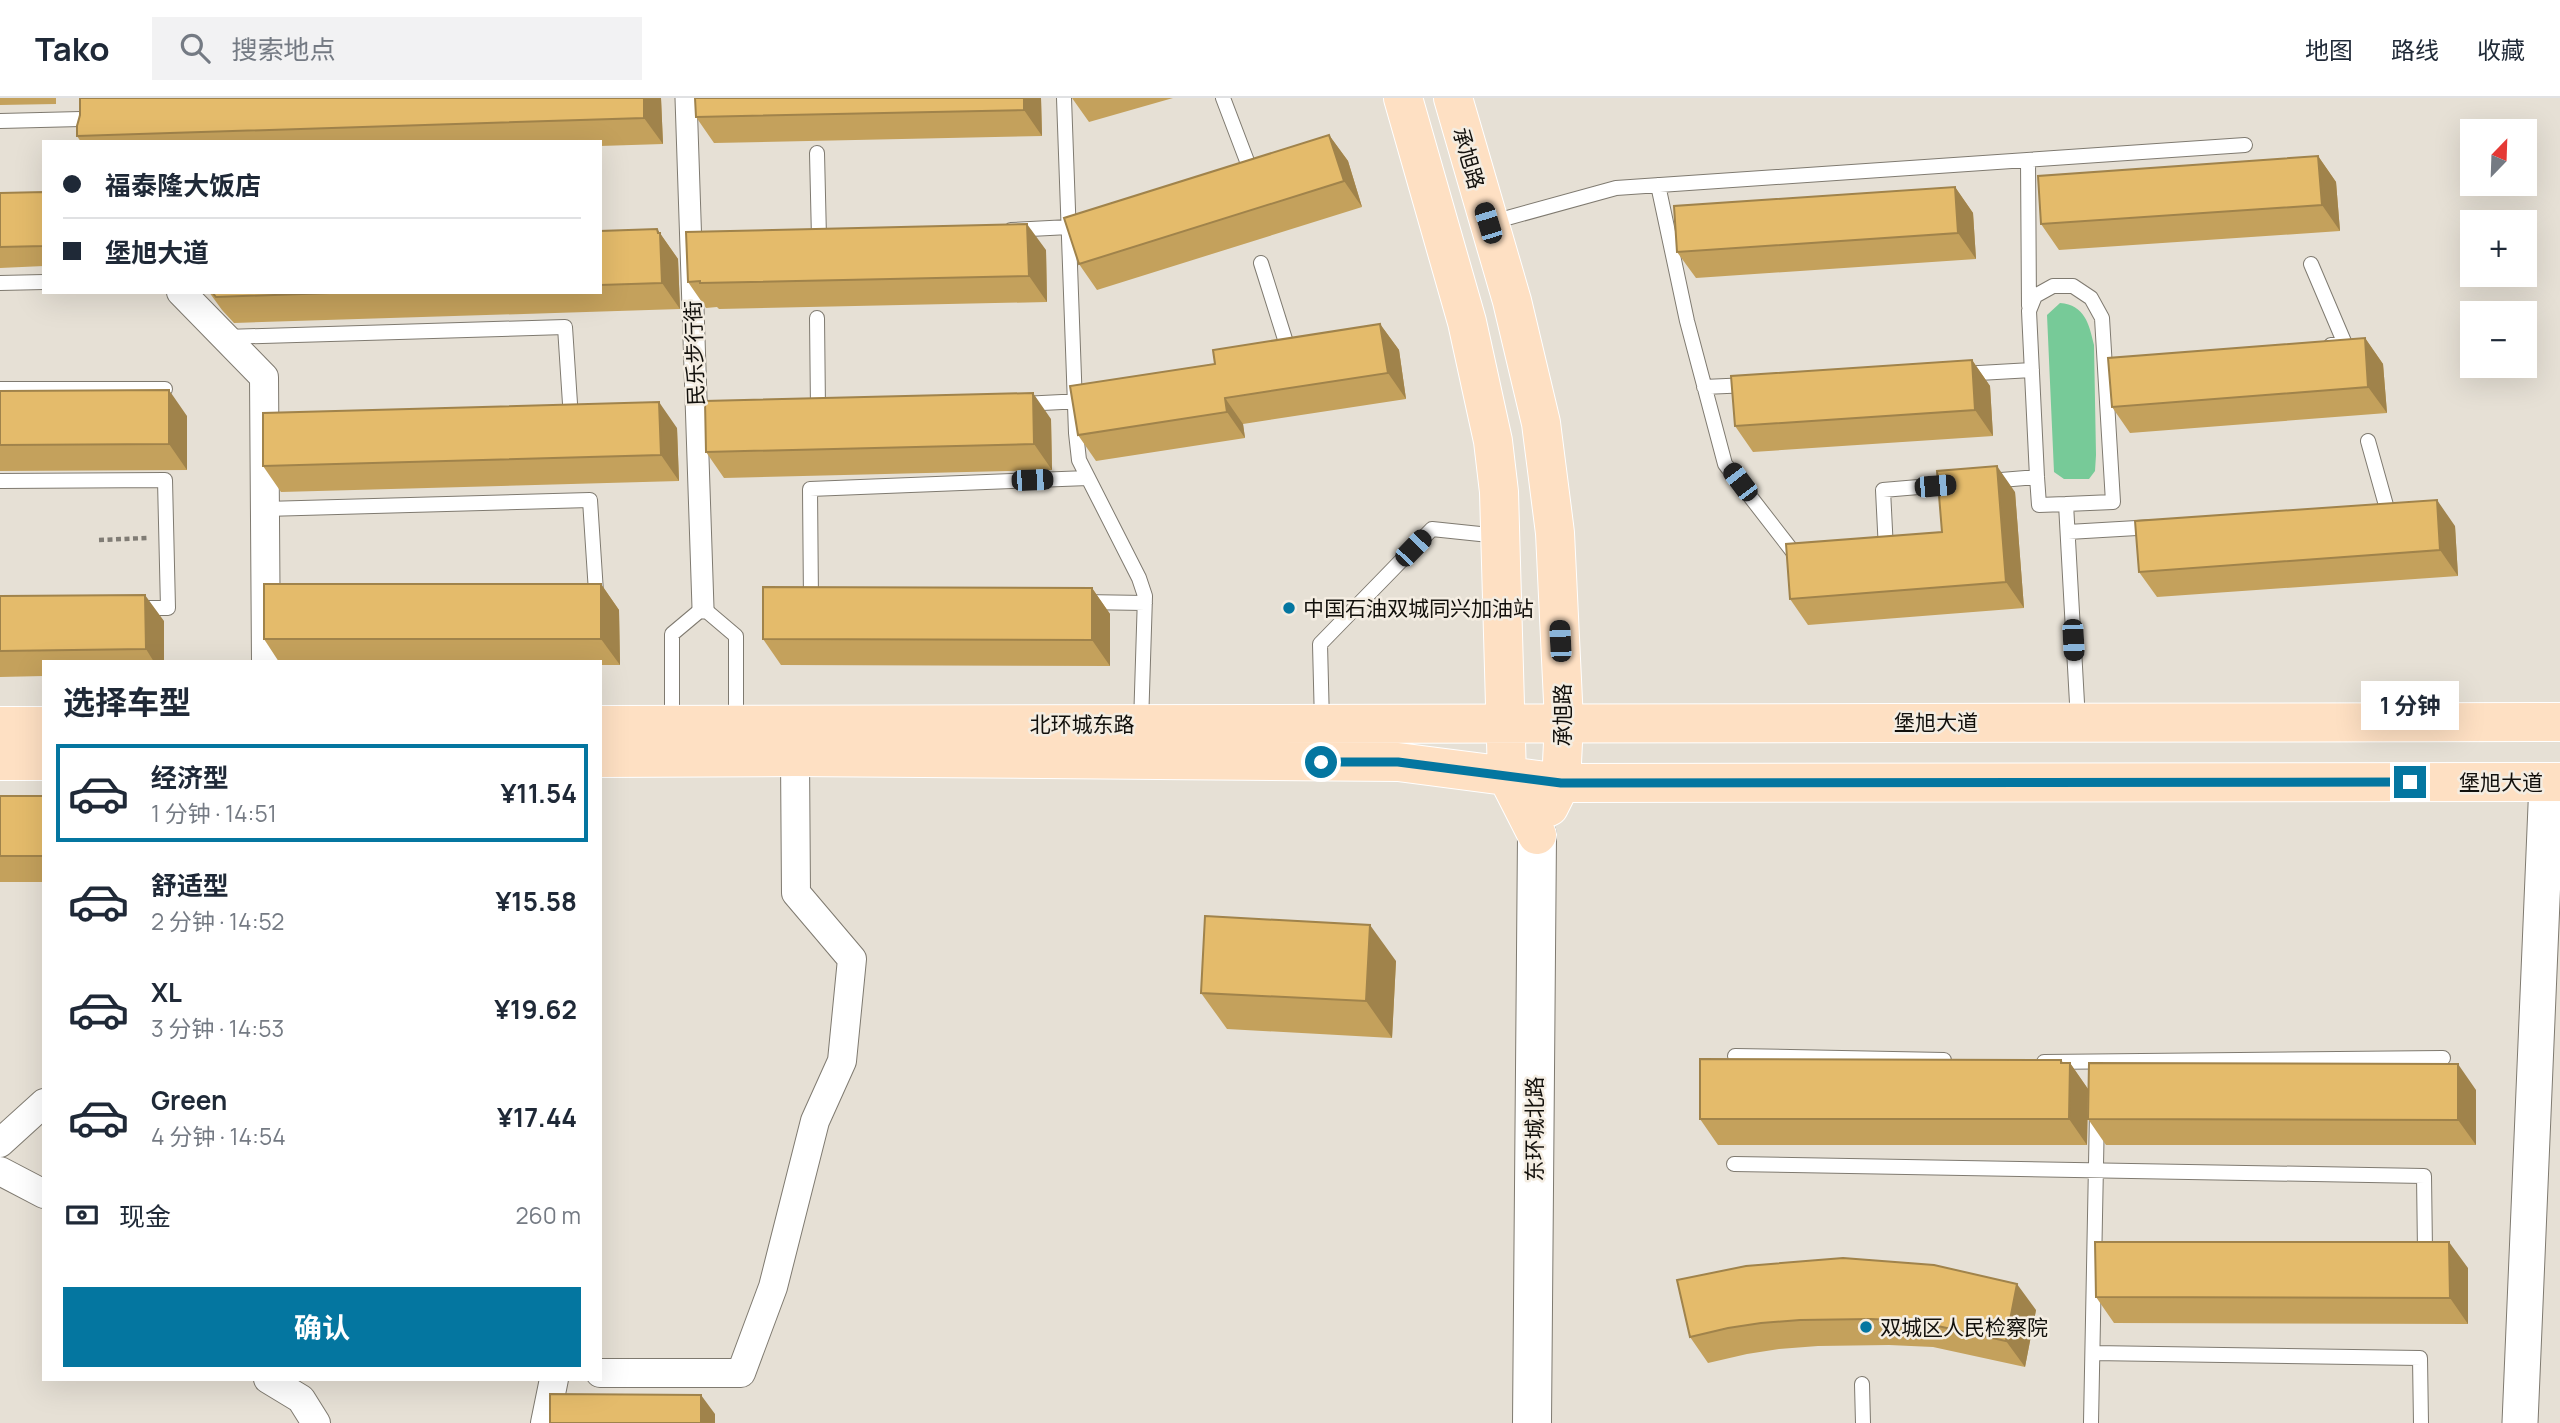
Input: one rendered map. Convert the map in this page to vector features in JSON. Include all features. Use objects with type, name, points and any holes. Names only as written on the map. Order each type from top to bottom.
[{"type":"main road","points":[[1403,98],[1480,374],[1493,441],[1501,536],[1507,776],[1537,835]]},
{"type":"main road","name":"承旭路","points":[[1452,98],[1512,301],[1541,423],[1555,533],[1564,722],[1561,783],[1537,835]]},
{"type":"main road","name":"北环城东路","points":[[602,758],[795,757],[1141,742],[1322,723],[1564,722]]},
{"type":"main road","name":"堡旭大道","points":[[1564,722],[2560,722]]},
{"type":"main road","name":"北环城东路","points":[[602,725],[736,724],[1141,742],[1398,762],[1561,783]]},
{"type":"main road","points":[[0,726],[42,726]]},
{"type":"main road","points":[[0,761],[42,761]]},
{"type":"main road","name":"堡旭大道","points":[[1561,783],[2553,782]]},
{"type":"main road","name":"东环城北路","points":[[1532,1423],[1537,835]]},
{"type":"street","name":"民乐步行街","points":[[686,98],[703,608]]},
{"type":"street","points":[[185,294],[205,304],[225,337],[264,377],[271,425],[265,509],[272,595],[266,660]]},
{"type":"street","points":[[602,1373],[741,1373],[773,1287],[815,1121],[842,1061],[852,958],[796,893],[795,757]]},
{"type":"street","points":[[2520,1423],[2553,782]]},
{"type":"street","points":[[0,1143],[42,1105]]},
{"type":"street","points":[[0,1171],[42,1193]]},
{"type":"street","points":[[271,1381],[301,1399],[316,1423]]},
{"type":"street","points":[[545,1423],[554,1381]]},
{"type":"lane","points":[[1064,98],[1079,460],[1146,596],[1141,742]]},
{"type":"lane","points":[[1223,98],[1250,169],[1224,177]]},
{"type":"lane","points":[[0,121],[81,120]]},
{"type":"lane","points":[[1488,223],[1616,188],[2245,145]]},
{"type":"lane","points":[[817,153],[819,238],[847,237]]},
{"type":"lane","points":[[2028,160],[2029,311],[2039,505],[2113,502],[2113,359],[2102,318],[2091,298],[2073,286],[2053,286],[2035,296],[2029,311]]},
{"type":"lane","points":[[1658,185],[1687,321],[1726,464],[1796,557],[1808,556]]},
{"type":"lane","points":[[1000,230],[1069,228],[1095,219]]},
{"type":"lane","points":[[1261,263],[1289,352],[1276,355]]},
{"type":"lane","points":[[2311,264],[2345,344],[2318,346]]},
{"type":"lane","points":[[0,283],[42,282]]},
{"type":"lane","points":[[817,318],[818,410],[832,409]]},
{"type":"lane","points":[[225,337],[565,327],[570,419],[557,419]]},
{"type":"lane","points":[[1950,374],[2032,370]]},
{"type":"lane","points":[[1704,387],[1759,384]]},
{"type":"lane","points":[[0,389],[165,389]]},
{"type":"lane","points":[[1007,405],[1075,403],[1102,396]]},
{"type":"lane","points":[[2368,441],[2389,516],[2375,516]]},
{"type":"lane","points":[[1873,551],[1886,550],[1883,490],[2037,477]]},
{"type":"lane","points":[[825,601],[811,601],[810,489],[1088,478]]},
{"type":"lane","points":[[0,481],[165,480],[168,608],[117,608]]},
{"type":"lane","points":[[265,509],[590,500],[596,592],[568,592]]},
{"type":"lane","points":[[2066,504],[2078,722]]},
{"type":"lane","points":[[2068,532],[2165,527]]},
{"type":"lane","points":[[1322,723],[1320,644],[1432,528],[1501,536]]},
{"type":"lane","points":[[1061,602],[1145,603]]},
{"type":"lane","points":[[672,724],[673,634],[703,608],[736,636],[736,724]]},
{"type":"lane","points":[[1735,1056],[1959,1060]]},
{"type":"lane","points":[[2028,1062],[2098,1070],[2443,1058]]},
{"type":"lane","points":[[2091,1423],[2093,1353],[2102,1247],[2096,1170],[2098,1103]]},
{"type":"lane","points":[[1734,1164],[2424,1175],[2425,1251],[2398,1251]]},
{"type":"lane","points":[[2093,1353],[2420,1358],[2421,1423]]},
{"type":"lane","points":[[1862,1384],[1863,1423]]},
{"type":"path","points":[[99,540],[167,537]]},
{"type":"green space","points":[[2060,303],[2075,307],[2080,312],[2088,323],[2094,345],[2096,455],[2095,471],[2089,479],[2064,479],[2054,472],[2047,315]]},
{"type":"building","points":[[80,98],[644,98],[644,118],[77,136]]},
{"type":"building","points":[[695,98],[1024,98],[1024,110],[696,117]]},
{"type":"building","points":[[1329,135],[1344,181],[1079,264],[1064,218]]},
{"type":"building","points":[[2318,156],[2322,205],[2041,224],[2038,176]]},
{"type":"building","points":[[1955,187],[1958,233],[1677,252],[1674,206]]},
{"type":"building","points":[[42,192],[42,246],[0,247],[0,193]]},
{"type":"building","points":[[1027,224],[1029,276],[688,282],[686,232]]},
{"type":"building","points":[[657,229],[660,233],[662,283],[602,285],[602,231]]},
{"type":"building","points":[[214,294],[301,294],[216,297]]},
{"type":"building","points":[[1380,324],[1388,373],[1225,398],[1227,412],[1078,435],[1070,386],[1215,364],[1213,350]]},
{"type":"building","points":[[2365,338],[2368,387],[2112,407],[2108,358]]},
{"type":"building","points":[[1972,360],[1975,410],[1735,426],[1731,376]]},
{"type":"building","points":[[169,390],[169,444],[0,445],[0,391]]},
{"type":"building","points":[[1033,393],[1034,444],[706,452],[705,401]]},
{"type":"building","points":[[659,402],[661,455],[263,466],[263,413]]},
{"type":"building","points":[[1997,466],[2006,582],[1790,599],[1786,544],[1942,532],[1937,471]]},
{"type":"building","points":[[2437,500],[2440,550],[2139,572],[2135,521]]},
{"type":"building","points":[[264,584],[601,584],[601,639],[264,639]]},
{"type":"building","points":[[763,587],[1092,588],[1092,640],[763,639]]},
{"type":"building","points":[[145,595],[146,649],[0,651],[0,596]]},
{"type":"building","points":[[0,796],[42,796],[42,856],[0,856]]},
{"type":"building","points":[[1205,916],[1370,925],[1366,1001],[1201,993]]},
{"type":"building","points":[[1700,1059],[2061,1060],[2061,1063],[2070,1063],[2069,1119],[1700,1119]]},
{"type":"building","points":[[2089,1063],[2458,1064],[2458,1120],[2088,1119]]},
{"type":"building","points":[[2095,1242],[2449,1242],[2450,1298],[2096,1297]]},
{"type":"building","points":[[1843,1258],[1934,1265],[2017,1284],[2006,1341],[1915,1321],[1871,1319],[1761,1323],[1690,1337],[1677,1280],[1746,1266]]},
{"type":"building","points":[[550,1394],[701,1395],[701,1423],[550,1423]]},
{"type":"place","name":"中国石油双城同兴加油站","points":[[1289,608]]},
{"type":"place","name":"双城区人民检察院","points":[[1866,1327]]},
{"type":"route","points":[[1321,762],[1398,762],[1561,783],[2410,782]]}]
